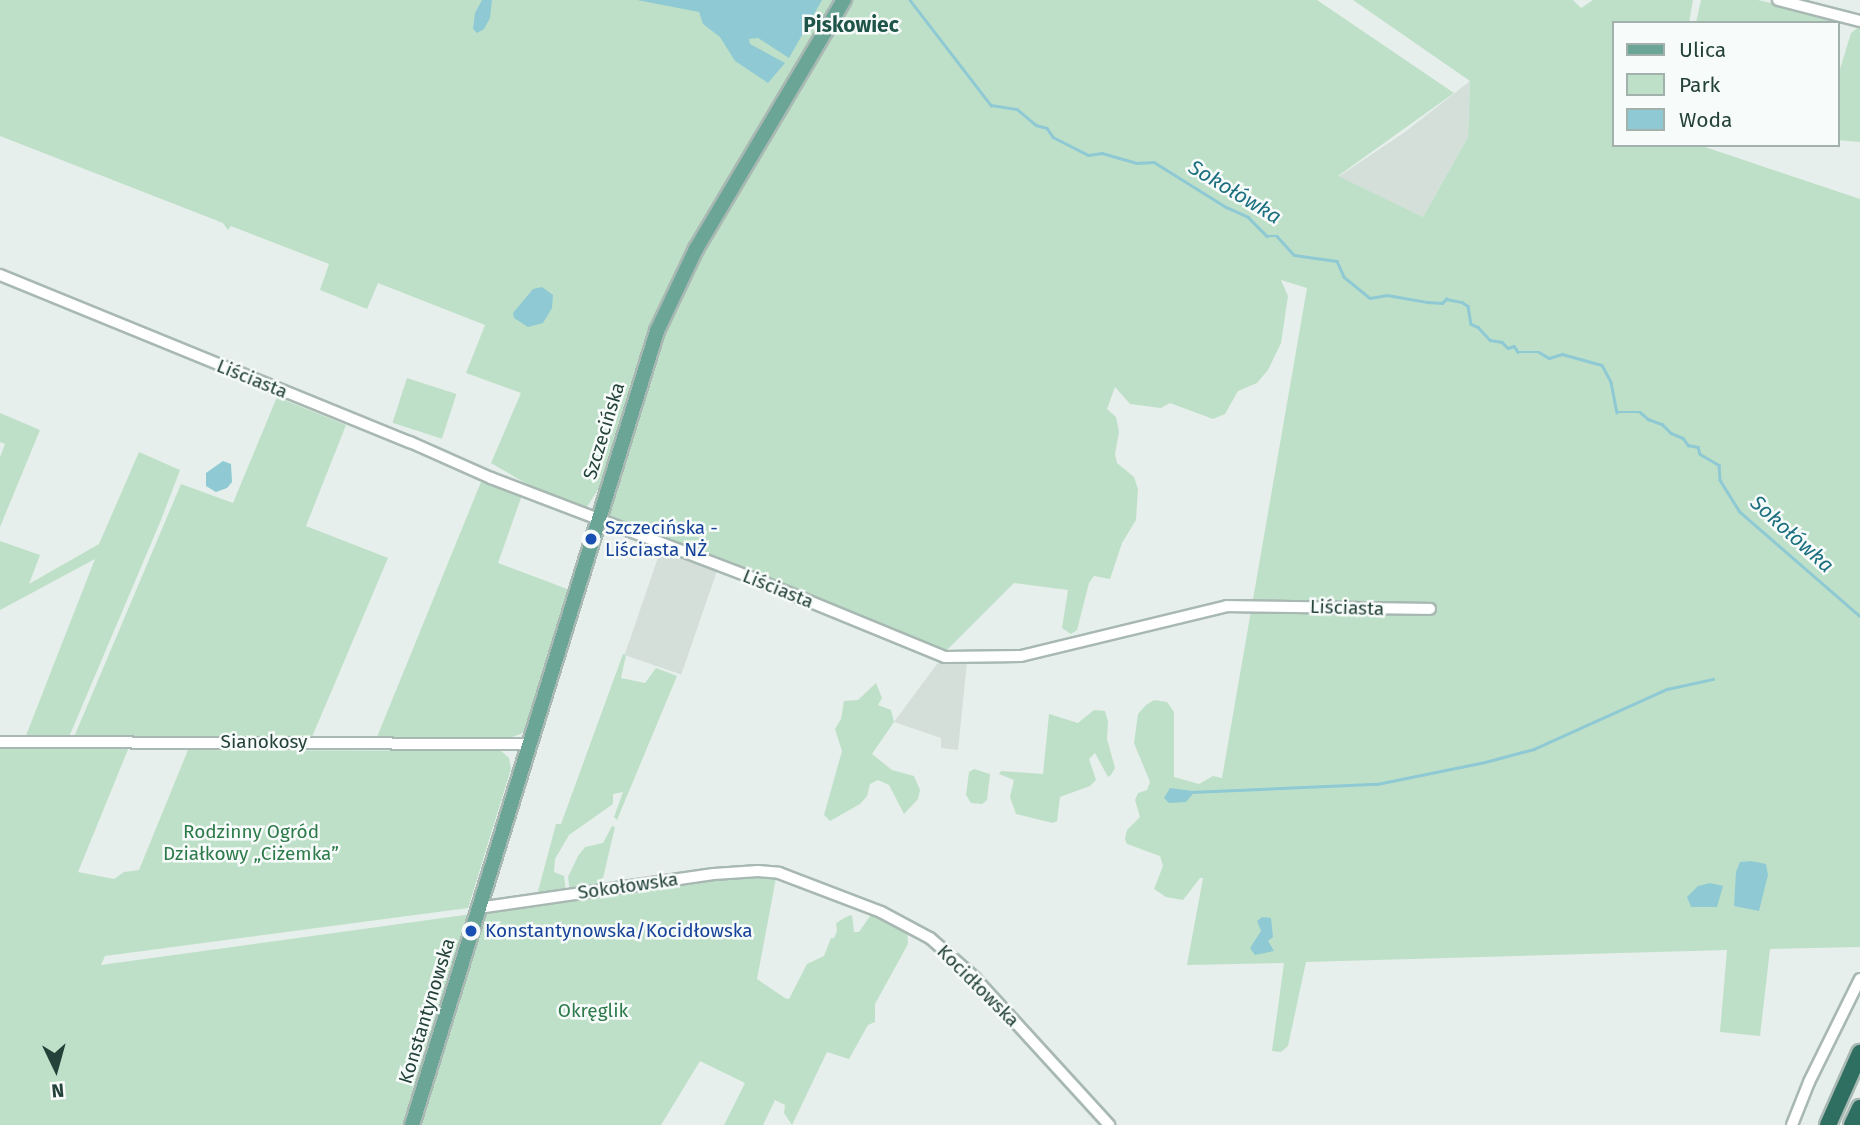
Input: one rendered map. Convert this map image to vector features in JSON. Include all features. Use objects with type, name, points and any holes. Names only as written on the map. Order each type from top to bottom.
[{"type":"highway","points":[[1828,1125],[1860,1054]]},
{"type":"highway","points":[[1852,1125],[1860,1108]]},
{"type":"main road","name":"Szczecińska","points":[[478,908],[647,357],[668,304],[696,250],[844,0]]},
{"type":"main road","name":"Konstantynowska","points":[[412,1125],[478,908]]},
{"type":"street","points":[[1778,0],[1860,21]]},
{"type":"street","name":"Liściasta","points":[[0,275],[410,442],[491,478],[949,657],[1021,656],[1227,606],[1430,609]]},
{"type":"street","name":"Sianokosy","points":[[0,742],[528,744]]},
{"type":"street","name":"Sokołowska","points":[[478,908],[714,874],[758,871],[779,873]]},
{"type":"street","name":"Kocidłowska","points":[[779,873],[881,912],[930,938],[975,978],[1109,1125]]},
{"type":"street","points":[[1792,1125],[1809,1082],[1860,979]]},
{"type":"shaded area","points":[[1470,81],[1468,137],[1423,217],[1338,177],[1405,132]]},
{"type":"shaded area","points":[[661,549],[718,569],[681,674],[625,655]]},
{"type":"shaded area","points":[[946,660],[967,662],[958,750],[941,748],[941,738],[894,722],[937,664]]},
{"type":"green space","points":[[0,0],[1317,0],[1454,93],[1338,176],[1423,217],[1468,137],[1470,81],[1353,0],[1573,0],[1581,8],[1593,0],[1693,0],[1689,21],[1612,21],[1612,147],[1705,147],[1860,199],[1860,947],[1770,949],[1760,1036],[1720,1032],[1727,950],[1306,962],[1288,1046],[1281,1052],[1272,1051],[1284,963],[1187,965],[1203,878],[1200,878],[1183,900],[1166,897],[1154,889],[1163,866],[1160,856],[1127,844],[1125,839],[1127,830],[1140,817],[1135,800],[1138,793],[1147,790],[1150,782],[1134,743],[1138,714],[1154,700],[1167,702],[1174,712],[1174,777],[1199,784],[1213,776],[1222,778],[1307,288],[1281,280],[1288,296],[1281,343],[1268,370],[1257,383],[1238,391],[1225,414],[1213,419],[1170,403],[1161,408],[1130,404],[1115,387],[1107,409],[1116,417],[1119,432],[1115,454],[1117,463],[1134,477],[1138,489],[1136,520],[1122,543],[1110,579],[1094,576],[1089,583],[1077,630],[1071,634],[1062,628],[1068,590],[1014,583],[944,653],[604,513],[641,386],[631,383],[601,485],[587,507],[534,488],[491,463],[521,393],[466,373],[485,325],[378,283],[367,309],[320,290],[329,264],[231,226],[228,230],[223,223],[0,136]]},
{"type":"green space","points":[[1701,0],[1758,0],[1824,15],[1834,21],[1696,21]]},
{"type":"green space","points":[[1860,26],[1860,142],[1839,140],[1839,72],[1851,33]]},
{"type":"green space","points":[[407,378],[456,394],[442,439],[392,423]]},
{"type":"green space","points":[[277,397],[346,425],[306,526],[388,558],[312,737],[74,737],[181,484],[233,503]]},
{"type":"green space","points":[[0,413],[40,430],[0,527],[0,457],[5,444],[0,442]]},
{"type":"green space","points":[[139,452],[180,470],[161,520],[69,737],[25,738],[95,559],[0,610],[0,541],[40,555],[29,584],[99,544]]},
{"type":"green space","points":[[481,482],[522,495],[498,563],[570,590],[528,727],[521,734],[509,738],[377,737]]},
{"type":"green space","points":[[623,654],[626,655],[621,678],[645,683],[656,668],[677,676],[617,820],[614,817],[623,792],[613,794],[613,804],[569,835],[555,859],[554,872],[564,876],[566,892],[537,895],[556,824],[561,824]]},
{"type":"green space","points":[[876,683],[882,698],[878,705],[891,710],[894,722],[872,754],[892,770],[914,776],[920,790],[918,799],[904,814],[889,785],[878,780],[870,784],[867,796],[860,804],[830,821],[824,815],[842,751],[835,729],[841,719],[844,701],[858,700]]},
{"type":"green space","points":[[1094,710],[1105,711],[1108,721],[1107,739],[1115,768],[1111,775],[1108,777],[1095,753],[1089,759],[1096,780],[1090,786],[1060,797],[1057,821],[1053,823],[1016,814],[1010,797],[1014,780],[999,774],[1001,771],[1043,774],[1049,714],[1078,723]]},
{"type":"green space","name":"Okręglik","points":[[0,747],[129,747],[78,872],[114,879],[124,872],[139,870],[188,750],[501,751],[509,758],[511,769],[468,908],[105,956],[101,965],[749,876],[776,878],[757,979],[785,998],[789,999],[807,964],[824,956],[837,931],[836,923],[848,916],[852,915],[854,932],[859,932],[870,916],[882,916],[907,930],[908,944],[875,1004],[875,1022],[868,1025],[849,1059],[827,1052],[792,1125],[784,1113],[785,1105],[775,1100],[763,1125],[724,1125],[745,1083],[700,1061],[661,1125],[0,1125]]},
{"type":"green space","points":[[974,769],[990,774],[987,800],[982,804],[971,803],[966,795],[969,772]]},
{"type":"green space","points":[[612,826],[615,827],[603,878],[605,885],[570,891],[568,877],[578,856],[585,847],[603,843]]},
{"type":"water","points":[[482,0],[492,0],[490,18],[484,29],[477,33],[473,29],[475,13]]},
{"type":"water","points":[[637,0],[822,0],[789,58],[758,38],[749,39],[750,44],[785,63],[768,83],[735,61],[720,37],[703,24],[699,12]]},
{"type":"water","points":[[542,287],[553,295],[552,308],[543,323],[528,327],[514,318],[513,313],[533,289]]},
{"type":"water","points":[[223,461],[231,464],[232,482],[227,488],[216,492],[206,486],[206,473]]},
{"type":"water","points":[[1170,788],[1193,791],[1186,802],[1169,803],[1164,798]]},
{"type":"water","points":[[1740,862],[1766,864],[1768,875],[1759,911],[1734,906],[1736,872]]},
{"type":"water","points":[[1710,883],[1723,886],[1717,907],[1691,907],[1687,897],[1698,886]]},
{"type":"water","points":[[1262,917],[1271,918],[1273,937],[1268,941],[1274,951],[1255,955],[1250,948],[1261,931],[1257,921]]},
{"type":"waterway","name":"Sokołówka","points":[[910,0],[991,105],[1017,109],[1036,125],[1047,128],[1053,137],[1088,155],[1102,153],[1136,163],[1154,162],[1226,207],[1248,217],[1267,236],[1277,236],[1294,255],[1337,261],[1344,277],[1370,298],[1387,295],[1427,302],[1442,303],[1446,299],[1462,302],[1468,306],[1471,324],[1478,327],[1490,340],[1502,342],[1508,348],[1514,346],[1518,352],[1539,352],[1549,358],[1562,354],[1602,365],[1611,382],[1617,412],[1640,412],[1683,438],[1688,445],[1698,447],[1700,454],[1719,465],[1720,480],[1739,511],[1860,616]]},
{"type":"waterway","points":[[1191,792],[1377,784],[1485,762],[1534,749],[1667,689],[1713,679]]},
{"type":"place","name":"Szczecińska - Liściasta NŻ","points":[[591,539]]},
{"type":"place","name":"Konstantynowska/Kocidłowska","points":[[471,931]]},
{"type":"district","name":"Piskowiec","points":[[851,25]]},
{"type":"park label","name":"Rodzinny Ogród Działkowy „Ciżemka”","points":[[251,843]]}]
